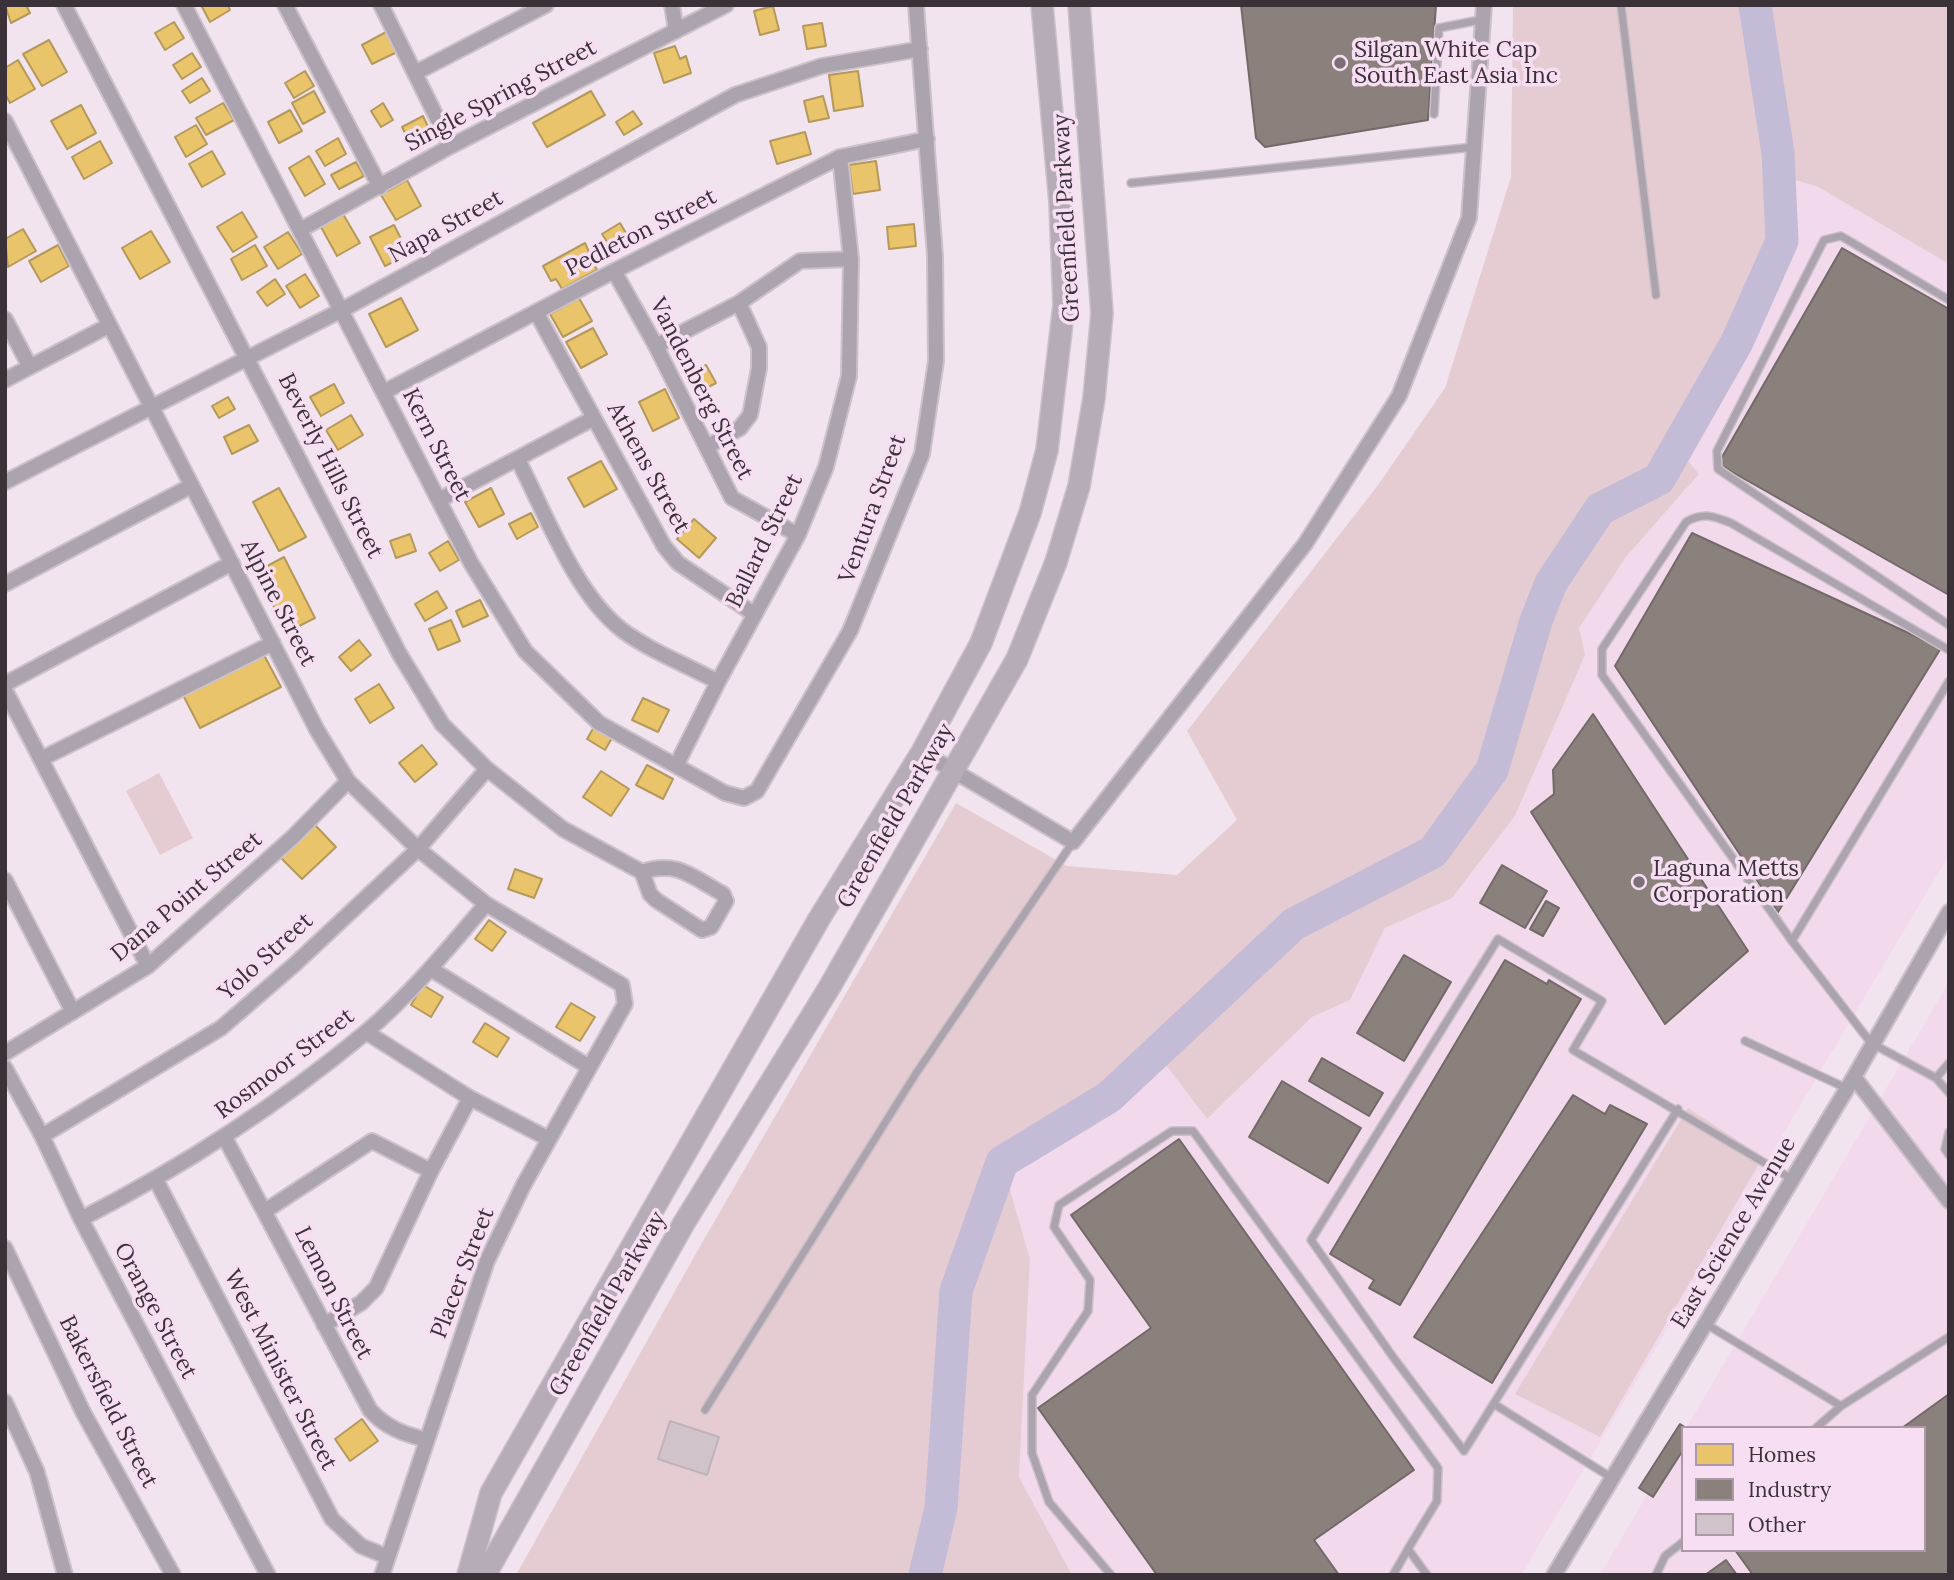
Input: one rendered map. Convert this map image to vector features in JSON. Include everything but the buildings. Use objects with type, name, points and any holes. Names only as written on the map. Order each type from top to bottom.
[{"type":"main road","name":"Greenfield Parkway","points":[[468,1575],[491,1493],[819,919],[922,752],[981,643],[1030,513],[1047,450],[1064,305],[1060,202],[1042,5]]},
{"type":"main road","name":"Greenfield Parkway","points":[[485,1575],[684,1223],[829,988],[1017,659],[1056,562],[1079,486],[1094,398],[1102,313],[1079,5]]},
{"type":"street","name":"Beverly Hills Street","points":[[64,5],[400,653],[442,724],[487,769],[563,829],[642,872]]},
{"type":"street","name":"Kern Street","points":[[184,5],[471,563],[525,651],[599,723],[725,793],[744,798],[757,791]]},
{"type":"street","points":[[285,5],[380,187]]},
{"type":"street","points":[[380,5],[451,146]]},
{"type":"street","points":[[415,73],[545,5]]},
{"type":"street","points":[[672,5],[676,31]]},
{"type":"street","name":"Single Spring Street","points":[[300,230],[451,146],[726,5]]},
{"type":"street","name":"Ventura Street","points":[[757,791],[850,631],[922,454],[936,361],[935,256],[916,5]]},
{"type":"street","points":[[922,752],[1073,842],[1306,544],[1399,396],[1469,218],[1485,12]]},
{"type":"street","name":"Napa Street","points":[[5,482],[340,311],[735,95],[822,66],[920,49]]},
{"type":"street","name":"Alpine Street","points":[[5,121],[317,730],[348,781],[418,849],[486,904],[621,985],[625,1004]]},
{"type":"street","name":"Pedleton Street","points":[[384,392],[614,271],[841,157],[927,139]]},
{"type":"street","name":"Ballard Street","points":[[677,764],[798,535],[826,467],[849,376],[851,259],[841,157]]},
{"type":"street","points":[[656,346],[739,303],[800,261],[851,259]]},
{"type":"street","name":"Vandenberg Street","points":[[614,271],[656,346],[732,498],[798,535]]},
{"type":"street","points":[[707,447],[740,428],[750,415],[760,368],[759,347],[739,303]]},
{"type":"street","name":"Athens Street","points":[[536,312],[664,546],[678,563],[754,614]]},
{"type":"street","points":[[5,319],[30,367]]},
{"type":"street","points":[[5,380],[108,326]]},
{"type":"street","points":[[439,500],[593,418]]},
{"type":"street","points":[[518,460],[572,566],[595,603],[622,630],[718,682]]},
{"type":"street","points":[[5,584],[191,486]]},
{"type":"street","points":[[5,684],[232,563]]},
{"type":"street","points":[[41,759],[273,643]]},
{"type":"street","points":[[5,690],[148,966]]},
{"type":"street","name":"Yolo Street","points":[[42,1136],[221,1028],[295,964],[418,849],[487,769]]},
{"type":"street","name":"Dana Point Street","points":[[5,1053],[148,966],[293,837],[348,781]]},
{"type":"street","points":[[663,865],[672,867],[723,894],[726,901],[711,928],[702,930],[656,900],[650,894],[642,872],[663,865]]},
{"type":"street","points":[[5,880],[73,1012]]},
{"type":"street","name":"Rosmoor Street","points":[[80,1219],[156,1180],[225,1138],[366,1032],[431,969],[486,904]]},
{"type":"street","name":"East Science Avenue","points":[[1554,1575],[1706,1324],[1949,912]]},
{"type":"street","points":[[431,969],[589,1067]]},
{"type":"street","name":"Placer Street","points":[[382,1575],[487,1261],[549,1139],[625,1004]]},
{"type":"street","points":[[366,1032],[470,1098],[549,1139]]},
{"type":"street","name":"Orange Street","points":[[5,1068],[42,1136],[80,1219],[268,1575]]},
{"type":"street","points":[[1850,1082],[1949,1201]]},
{"type":"street","points":[[324,1325],[361,1303],[376,1288],[431,1171],[470,1098]]},
{"type":"street","name":"Lemon Street","points":[[225,1138],[370,1410],[382,1423],[427,1440]]},
{"type":"street","points":[[265,1211],[372,1141],[431,1171]]},
{"type":"street","name":"West Minister Street","points":[[156,1180],[332,1519],[344,1534],[360,1546],[388,1557]]},
{"type":"street","name":"Bakersfield Street","points":[[7,1253],[83,1412],[173,1575]]},
{"type":"street","points":[[5,1402],[37,1472],[65,1575]]},
{"type":"lane","points":[[1621,5],[1656,295]]},
{"type":"lane","points":[[1434,114],[1439,28],[1485,12]]},
{"type":"lane","points":[[1131,183],[1475,147]]},
{"type":"lane","points":[[1949,300],[1840,236],[1824,240],[1717,451],[1718,468],[1949,625]]},
{"type":"lane","points":[[1949,650],[1731,523],[1711,515],[1696,516],[1686,522],[1602,649],[1602,674],[1792,940],[1871,1043],[1936,1078],[1949,1093]]},
{"type":"lane","points":[[1792,940],[1949,681]]},
{"type":"lane","points":[[705,1410],[915,1075],[1073,842]]},
{"type":"lane","points":[[1678,1109],[1464,1451],[1393,1357],[1311,1240],[1498,939],[1602,1001],[1573,1050],[1678,1109],[1792,1179]]},
{"type":"lane","points":[[1745,1041],[1850,1082]]},
{"type":"lane","points":[[1936,1078],[1949,1063]]},
{"type":"lane","points":[[1111,1575],[1049,1503],[1032,1452],[1032,1395],[1088,1311],[1090,1280],[1054,1227],[1055,1216],[1059,1205],[1172,1131],[1193,1131],[1438,1468],[1437,1502],[1392,1575]]},
{"type":"lane","points":[[1949,1132],[1945,1149],[1949,1155]]},
{"type":"lane","points":[[1706,1324],[1841,1406]]},
{"type":"lane","points":[[1818,1426],[1841,1406],[1949,1337]]},
{"type":"lane","points":[[1494,1404],[1613,1479]]},
{"type":"lane","points":[[1656,1575],[1665,1556],[1681,1544]]},
{"type":"lane","points":[[1408,1549],[1427,1575]]},
{"type":"shaded area","points":[[1513,5],[1949,5],[1949,264],[1818,187],[1779,175],[1782,241],[1737,342],[1677,448],[1699,474],[1626,557],[1579,628],[1585,655],[1515,816],[1452,898],[1385,928],[1350,1000],[1312,1017],[1207,1119],[1157,1053],[1109,1097],[1002,1162],[1030,1259],[1019,1477],[1072,1575],[516,1575],[699,1248],[956,803],[1067,866],[1177,875],[1237,820],[1187,731],[1378,485],[1445,388],[1511,177]]},
{"type":"shaded area","points":[[1779,175],[1818,187],[1949,264],[1949,855],[1521,1575],[1072,1575],[1019,1478],[1030,1259],[1002,1162],[1109,1097],[1157,1052],[1207,1119],[1312,1017],[1350,1000],[1385,928],[1452,898],[1515,816],[1585,655],[1578,628],[1626,557],[1688,487],[1677,448],[1737,342],[1782,241]]},
{"type":"shaded area","points":[[159,773],[193,838],[160,855],[126,791]]},
{"type":"shaded area","points":[[1949,982],[1949,1575],[1600,1575],[1681,1436],[1681,1552],[1926,1552],[1926,1426],[1687,1426]]},
{"type":"shaded area","points":[[1688,1108],[1763,1157],[1600,1437],[1515,1394]]},
{"type":"waterway","points":[[925,1575],[941,1508],[956,1291],[1002,1162],[1109,1097],[1294,924],[1433,852],[1492,770],[1536,621],[1551,583],[1600,509],[1659,479],[1737,342],[1782,241],[1778,153],[1755,5]]},
{"type":"place","name":"Silgan White Cap South East Asia Inc","points":[[1340,63]]},
{"type":"place","name":"Laguna Metts Corporation","points":[[1639,882]]}]
